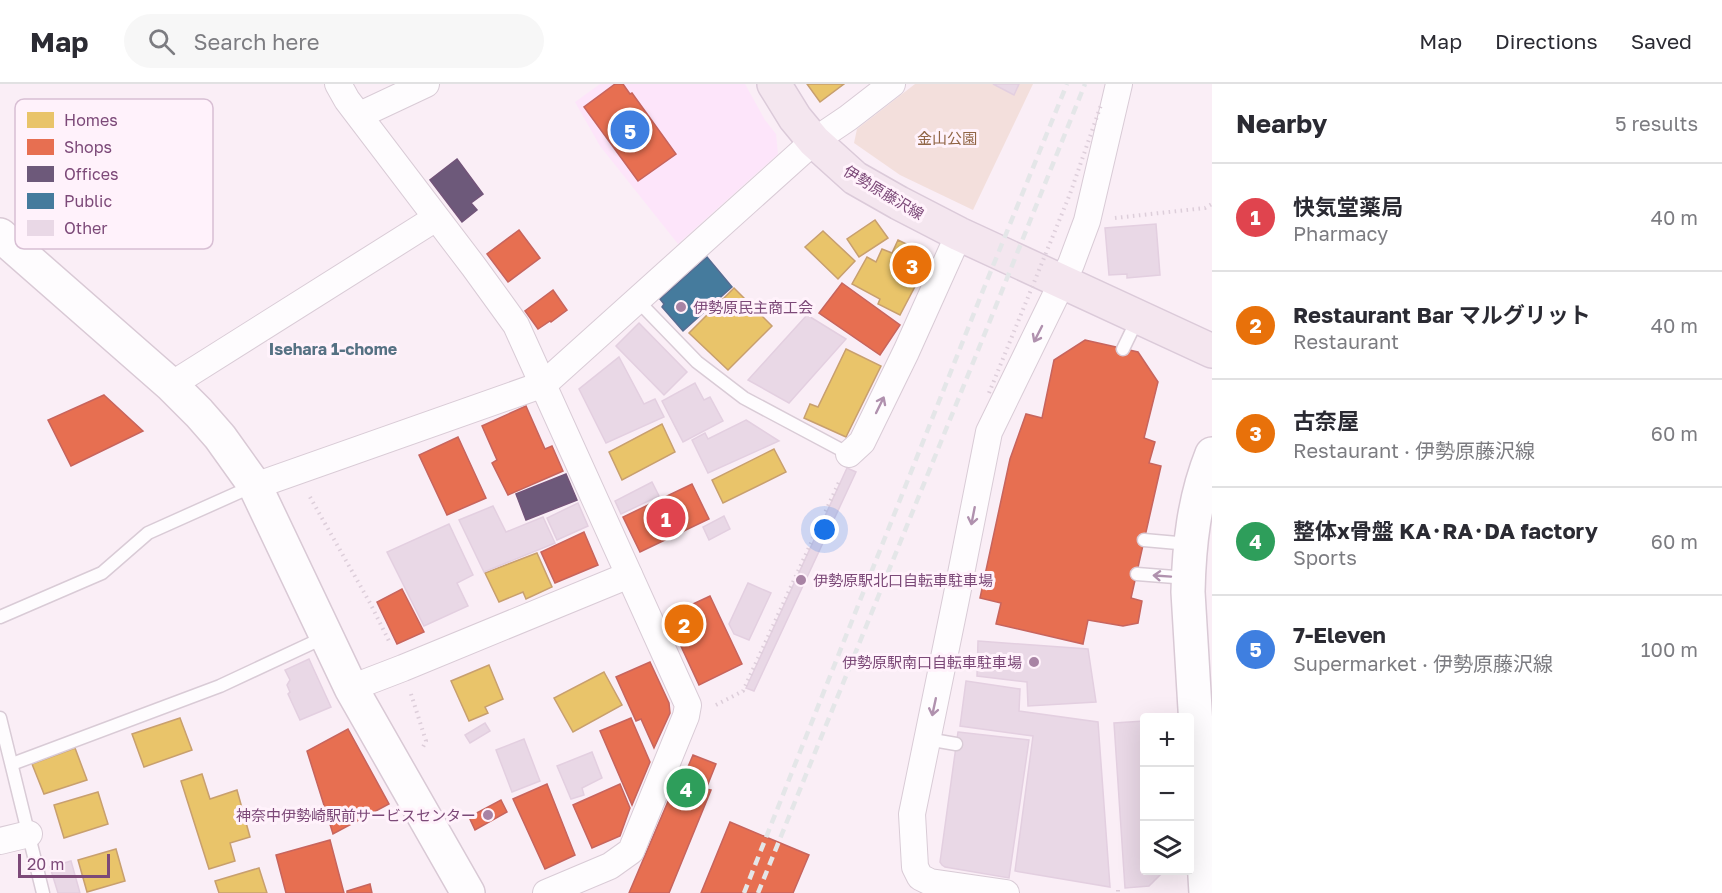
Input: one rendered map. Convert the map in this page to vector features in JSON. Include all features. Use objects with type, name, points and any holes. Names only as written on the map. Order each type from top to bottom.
[{"type":"main road","name":"伊勢原藤沢線","points":[[774,84],[795,118],[814,141],[855,177],[959,234],[1064,281]]},
{"type":"main road","points":[[1064,281],[1212,351]]},
{"type":"street","points":[[338,84],[347,100],[516,325],[688,705],[684,721],[631,851],[588,883],[546,893]]},
{"type":"street","points":[[360,115],[426,84]]},
{"type":"street","points":[[255,486],[544,384],[814,141],[892,84]]},
{"type":"street","points":[[1006,893],[930,882],[920,877],[915,867],[912,814],[989,432],[1064,281],[1087,221],[1119,84]]},
{"type":"street","points":[[171,386],[436,218]]},
{"type":"street","points":[[849,454],[862,441],[897,372],[959,234]]},
{"type":"street","points":[[0,235],[15,248]]},
{"type":"street","points":[[16,249],[199,413],[220,437],[255,486],[351,688],[468,893]]},
{"type":"street","points":[[1206,893],[1188,578],[1190,544],[1197,502],[1212,454]]},
{"type":"street","points":[[351,688],[629,575]]},
{"type":"street","points":[[0,841],[29,834]]},
{"type":"lane","points":[[636,299],[697,362],[744,398],[849,454]]},
{"type":"lane","points":[[1123,349],[1138,317]]},
{"type":"lane","points":[[0,617],[102,573],[148,533],[255,486]]},
{"type":"lane","points":[[1144,540],[1190,544]]},
{"type":"lane","points":[[1137,574],[1188,578]]},
{"type":"lane","points":[[12,764],[220,686],[325,636]]},
{"type":"lane","points":[[0,718],[43,893]]},
{"type":"lane","points":[[927,739],[956,744]]},
{"type":"path","points":[[989,393],[1070,194],[1101,105]]},
{"type":"path","points":[[1087,221],[1205,208],[1212,204]]},
{"type":"path","points":[[684,721],[743,691],[846,468],[849,454]]},
{"type":"path","points":[[292,472],[307,491],[403,668],[426,741],[424,747],[396,766]]},
{"type":"shaded area","points":[[600,84],[745,84],[765,120],[776,134],[778,154],[678,244],[600,146],[575,102]]},
{"type":"green space","name":"金山公園","points":[[915,84],[1033,84],[973,210],[900,175],[854,143],[857,129]]},
{"type":"building: Homes","points":[[807,84],[844,84],[820,102]]},
{"type":"building: Homes","points":[[875,220],[888,238],[859,257],[847,239]]},
{"type":"building: Homes","points":[[823,231],[855,261],[838,279],[805,247]]},
{"type":"building: Homes","points":[[898,240],[931,256],[900,315],[878,304],[880,299],[852,284],[867,257],[876,262],[882,249],[892,253]]},
{"type":"building: Homes","points":[[734,288],[772,326],[728,370],[689,333]]},
{"type":"building: Homes","points":[[846,349],[881,366],[846,437],[804,418],[810,404],[818,407]]},
{"type":"building: Homes","points":[[662,424],[675,452],[622,480],[609,452]]},
{"type":"building: Homes","points":[[774,449],[786,472],[723,503],[712,480]]},
{"type":"building: Homes","points":[[537,553],[552,587],[526,599],[523,592],[499,602],[485,573]]},
{"type":"building: Homes","points":[[489,665],[503,699],[485,707],[488,713],[469,721],[451,681]]},
{"type":"building: Homes","points":[[604,672],[622,705],[573,732],[554,698]]},
{"type":"building: Homes","points":[[180,718],[192,750],[144,767],[132,734]]},
{"type":"building: Homes","points":[[75,748],[87,780],[44,794],[32,764]]},
{"type":"building: Homes","points":[[202,774],[210,799],[237,790],[250,837],[230,843],[235,861],[209,869],[181,781]]},
{"type":"building: Homes","points":[[98,792],[108,824],[64,838],[54,805]]},
{"type":"building: Homes","points":[[116,849],[125,881],[87,892],[78,860]]},
{"type":"building: Homes","points":[[259,868],[267,893],[219,893],[215,881]]},
{"type":"building: Shops","points":[[615,84],[623,84],[630,94],[632,93],[676,154],[638,181],[584,107]]},
{"type":"building: Shops","points":[[519,230],[540,258],[508,282],[487,254]]},
{"type":"building: Shops","points":[[842,283],[900,325],[880,355],[819,313]]},
{"type":"building: Shops","points":[[553,290],[567,310],[538,329],[525,311]]},
{"type":"building: Shops","points":[[1085,340],[1138,352],[1158,382],[1144,438],[1155,442],[1149,463],[1161,466],[1131,598],[1142,601],[1138,623],[1123,626],[1088,620],[1083,644],[996,624],[1001,603],[980,598],[1010,459],[1026,414],[1042,418],[1054,360]]},
{"type":"building: Shops","points":[[104,395],[143,431],[71,466],[48,420]]},
{"type":"building: Shops","points":[[526,406],[545,449],[552,446],[563,471],[508,495],[492,463],[497,460],[482,426]]},
{"type":"building: Shops","points":[[458,437],[486,498],[447,515],[419,455]]},
{"type":"building: Shops","points":[[692,484],[709,519],[640,552],[623,517]]},
{"type":"building: Shops","points":[[584,532],[598,565],[555,583],[541,552]]},
{"type":"building: Shops","points":[[402,589],[424,632],[397,644],[377,602]]},
{"type":"building: Shops","points":[[710,596],[742,664],[699,685],[667,616]]},
{"type":"building: Shops","points":[[650,662],[669,703],[670,713],[654,748],[641,719],[636,721],[616,677]]},
{"type":"building: Shops","points":[[631,718],[650,762],[632,805],[600,731]]},
{"type":"building: Shops","points":[[348,729],[389,804],[333,834],[307,751]]},
{"type":"building: Shops","points":[[693,755],[716,764],[706,789],[711,790],[669,893],[629,893],[678,778],[682,781]]},
{"type":"building: Shops","points":[[547,784],[575,855],[545,869],[513,799]]},
{"type":"building: Shops","points":[[620,784],[630,808],[620,836],[592,848],[573,805]]},
{"type":"building: Shops","name":"神奈中伊勢崎駅前サービスセンター","points":[[501,800],[507,812],[475,830],[469,817]]},
{"type":"building: Shops","points":[[730,822],[809,855],[793,893],[701,893]]},
{"type":"building: Shops","points":[[330,840],[344,893],[286,893],[276,855]]},
{"type":"building: Shops","points":[[370,884],[372,893],[347,893],[347,891]]},
{"type":"building: Offices","points":[[457,159],[483,194],[471,203],[477,210],[462,222],[430,180]]},
{"type":"building: Offices","points":[[566,474],[577,500],[526,520],[516,494]]},
{"type":"building: Public","points":[[707,257],[732,287],[683,331],[662,307],[664,304],[660,299]]},
{"type":"building: Other","points":[[993,84],[1019,84],[1014,95]]},
{"type":"building: Other","points":[[1156,224],[1160,275],[1127,278],[1127,274],[1109,275],[1105,228]]},
{"type":"building: Other","points":[[807,315],[846,339],[789,403],[748,380]]},
{"type":"building: Other","points":[[639,323],[687,372],[664,395],[616,346]]},
{"type":"building: Other","points":[[619,357],[644,404],[655,399],[664,417],[606,443],[579,389]]},
{"type":"building: Other","points":[[695,383],[704,400],[710,397],[723,421],[683,442],[662,401]]},
{"type":"building: Other","points":[[746,420],[779,441],[708,473],[692,440],[705,433],[708,439]]},
{"type":"building: Other","name":"伊勢原駅北口自転車駐車場","points":[[847,468],[856,472],[754,691],[746,688]]},
{"type":"building: Other","points":[[652,482],[659,496],[621,514],[615,501]]},
{"type":"building: Other","points":[[578,503],[588,526],[557,540],[547,518]]},
{"type":"building: Other","points":[[493,506],[506,532],[543,517],[555,543],[484,572],[459,520]]},
{"type":"building: Other","points":[[724,516],[730,529],[709,540],[703,527]]},
{"type":"building: Other","points":[[449,524],[473,575],[457,583],[468,606],[424,626],[387,552]]},
{"type":"building: Other","points":[[748,583],[771,593],[749,640],[734,634],[729,624]]},
{"type":"building: Other","name":"伊勢原駅南口自転車駐車場","points":[[978,641],[1088,649],[1096,702],[1028,706],[1027,682],[977,676]]},
{"type":"building: Other","points":[[309,659],[331,707],[300,720],[288,694],[290,692],[287,685],[290,680],[285,670]]},
{"type":"building: Other","points":[[966,681],[1020,689],[1019,711],[1098,722],[1110,887],[1015,871],[1033,736],[960,726]]},
{"type":"building: Other","points":[[1140,721],[1140,875],[1160,875],[1149,886],[1125,888],[1114,723]]},
{"type":"building: Other","points":[[485,723],[490,731],[470,743],[465,735]]},
{"type":"building: Other","points":[[958,732],[1029,740],[1009,878],[945,867],[940,862]]},
{"type":"building: Other","points":[[524,739],[540,781],[512,792],[496,750]]},
{"type":"building: Other","points":[[592,752],[602,778],[582,788],[584,795],[571,799],[557,766]]},
{"type":"building: Other","points":[[71,861],[80,893],[58,893],[50,867]]},
{"type":"railway","points":[[744,893],[1067,84]]},
{"type":"railway","points":[[758,893],[1085,84]]},
{"type":"place","name":"7-Eleven","points":[[630,130]]},
{"type":"place","name":"古奈屋","points":[[912,265]]},
{"type":"place","name":"伊勢原民主商工会","points":[[681,307]]},
{"type":"place","name":"快気堂薬局","points":[[666,518]]},
{"type":"place","name":"伊勢原駅北口自転車駐車場","points":[[801,580]]},
{"type":"place","name":"Restaurant Bar マルグリット","points":[[684,624]]},
{"type":"place","name":"伊勢原駅南口自転車駐車場","points":[[1034,662]]},
{"type":"place","name":"整体x骨盤 KA･RA･DA factory","points":[[686,788]]},
{"type":"place","name":"神奈中伊勢崎駅前サービスセンター","points":[[488,815]]},
{"type":"district","name":"Isehara 1-chome","points":[[333,349]]}]
